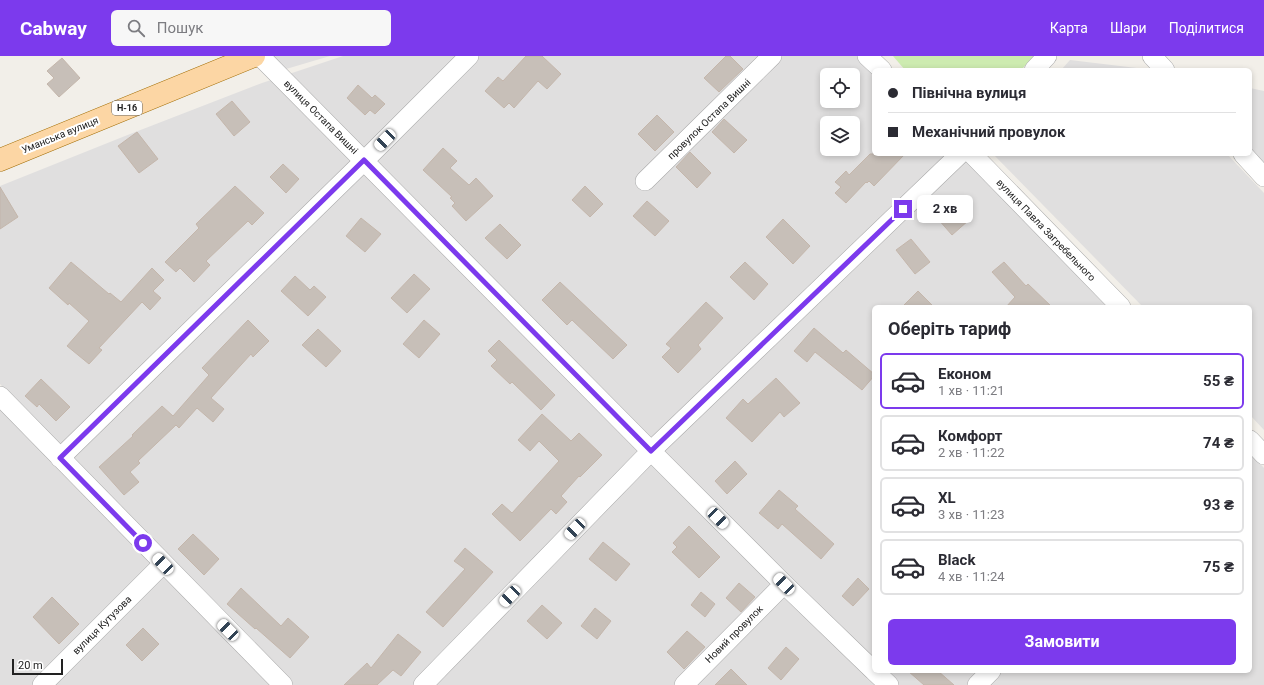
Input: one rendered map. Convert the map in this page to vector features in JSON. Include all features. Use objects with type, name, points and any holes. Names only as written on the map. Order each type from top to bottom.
[{"type":"main road","name":"Уманська вулиця","points":[[0,160],[254,56]]},
{"type":"street","name":"вулиця Остапа Вишні","points":[[260,56],[651,451],[784,584],[872,669]]},
{"type":"street","points":[[60,458],[469,56]]},
{"type":"street","name":"провулок Остапа Вишні","points":[[645,181],[772,56]]},
{"type":"street","points":[[866,56],[880,68]]},
{"type":"street","points":[[1036,68],[1046,56]]},
{"type":"street","points":[[1152,56],[1163,68]]},
{"type":"street","points":[[423,685],[651,451],[958,156]]},
{"type":"street","name":"вулиця Павла Загребельного","points":[[974,156],[1119,305]]},
{"type":"street","points":[[1245,156],[1264,177]]},
{"type":"street","points":[[0,396],[283,685]]},
{"type":"street","points":[[1252,442],[1264,455]]},
{"type":"street","name":"вулиця Кутузова","points":[[42,685],[163,564]]},
{"type":"street","name":"Новий провулок","points":[[684,685],[784,584]]},
{"type":"street","name":"вулиця Остапа Вишні","points":[[876,673],[889,685]]},
{"type":"street","points":[[977,685],[989,673]]},
{"type":"shaded area","points":[[260,56],[330,56],[276,72]]},
{"type":"shaded area","points":[[343,56],[858,56],[872,69],[872,156],[962,156],[1107,305],[872,305],[872,673],[1252,673],[1252,455],[1264,468],[1264,685],[293,685],[77,465],[0,384],[0,186],[262,83]]},
{"type":"shaded area","points":[[1070,60],[1137,68],[1063,68]]},
{"type":"shaded area","points":[[1252,88],[1264,91],[1264,164],[1252,151]]},
{"type":"shaded area","points":[[995,156],[1229,156],[1264,193],[1264,430],[1252,417],[1252,305],[1141,305]]},
{"type":"shaded area","points":[[0,396],[283,685],[0,685]]},
{"type":"green space","points":[[893,56],[1034,56],[1023,68],[903,68]]},
{"type":"building","points":[[526,56],[542,56],[561,74],[547,89],[538,81],[514,108],[509,103],[504,108],[485,91],[498,77],[503,81]]},
{"type":"building","points":[[726,56],[730,56],[743,69],[719,92],[704,78]]},
{"type":"building","points":[[62,58],[80,78],[59,97],[47,84],[54,78],[47,71]]},
{"type":"building","points":[[358,85],[372,98],[375,95],[385,104],[375,114],[370,110],[365,115],[347,98]]},
{"type":"building","points":[[232,101],[250,122],[234,136],[216,114]]},
{"type":"building","points":[[657,115],[674,132],[655,151],[638,134]]},
{"type":"building","points":[[724,119],[747,140],[734,153],[712,132]]},
{"type":"building","points":[[137,132],[158,159],[139,173],[118,146]]},
{"type":"building","points":[[443,148],[457,161],[450,168],[469,185],[476,178],[493,196],[466,221],[452,206],[455,203],[450,198],[452,197],[423,170]]},
{"type":"building","points":[[690,152],[711,173],[697,188],[676,167]]},
{"type":"building","points":[[870,154],[872,154],[872,156],[903,156],[874,186],[869,181],[867,183],[866,182],[846,203],[835,193],[841,187],[835,182],[846,171],[849,175]]},
{"type":"building","points":[[283,164],[299,179],[286,193],[270,177]]},
{"type":"building","points":[[235,186],[264,213],[252,225],[248,221],[206,261],[210,265],[194,282],[180,268],[176,272],[165,262],[199,228],[196,224]]},
{"type":"building","points":[[585,186],[603,204],[590,217],[572,200]]},
{"type":"building","points":[[0,187],[18,217],[0,229]]},
{"type":"building","points":[[948,196],[969,220],[952,235],[931,211]]},
{"type":"building","points":[[647,201],[669,221],[655,236],[633,216]]},
{"type":"building","points":[[361,218],[381,234],[365,252],[346,236]]},
{"type":"building","points":[[783,219],[810,246],[793,264],[766,237]]},
{"type":"building","points":[[500,224],[521,245],[507,259],[485,238]]},
{"type":"building","points":[[911,239],[930,262],[915,274],[896,250]]},
{"type":"building","points":[[71,262],[109,294],[110,293],[121,302],[152,268],[164,280],[153,291],[161,298],[150,310],[142,302],[99,348],[102,350],[89,364],[67,346],[89,321],[49,288]]},
{"type":"building","points":[[745,262],[768,284],[754,300],[730,277]]},
{"type":"building","points":[[1004,262],[1026,286],[1028,284],[1050,305],[1008,305],[1015,297],[992,272]]},
{"type":"building","points":[[414,274],[430,289],[407,313],[391,298]]},
{"type":"building","points":[[295,276],[310,290],[314,286],[326,297],[308,316],[281,291]]},
{"type":"building","points":[[560,282],[627,345],[613,359],[572,320],[567,325],[542,300]]},
{"type":"building","points":[[918,291],[932,305],[904,305]]},
{"type":"building","points":[[706,302],[723,318],[698,345],[701,349],[678,373],[662,357],[671,348],[666,344]]},
{"type":"building","points":[[248,320],[269,341],[253,357],[251,354],[211,398],[224,409],[213,422],[197,408],[179,428],[176,425],[138,461],[140,463],[130,472],[139,482],[124,495],[99,467],[133,436],[132,435],[162,406],[173,416],[209,375],[202,368]]},
{"type":"building","points":[[424,320],[440,334],[419,358],[403,344]]},
{"type":"building","points":[[814,328],[843,353],[846,350],[872,372],[872,378],[862,390],[815,352],[807,362],[794,351]]},
{"type":"building","points":[[318,329],[341,351],[326,367],[302,345]]},
{"type":"building","points":[[499,340],[555,395],[541,410],[512,382],[510,384],[491,366],[497,360],[488,351]]},
{"type":"building","points":[[776,378],[800,403],[784,417],[780,412],[752,442],[726,418],[743,399],[748,404]]},
{"type":"building","points":[[41,379],[70,407],[56,421],[39,404],[37,407],[25,396]]},
{"type":"building","points":[[542,414],[571,441],[579,433],[602,455],[580,477],[579,476],[561,496],[567,502],[556,514],[551,509],[520,541],[492,514],[502,504],[512,513],[559,461],[539,441],[530,451],[518,440]]},
{"type":"building","points":[[735,461],[747,474],[727,494],[715,481]]},
{"type":"building","points":[[779,490],[798,506],[795,509],[834,544],[821,559],[782,524],[778,529],[759,513]]},
{"type":"building","points":[[689,526],[720,557],[699,578],[672,552],[677,547],[673,543]]},
{"type":"building","points":[[193,534],[219,559],[204,575],[178,549]]},
{"type":"building","points":[[603,542],[630,564],[616,581],[589,559]]},
{"type":"building","points":[[465,548],[493,572],[443,627],[426,612],[465,569],[454,561]]},
{"type":"building","points":[[858,578],[869,589],[853,606],[842,596]]},
{"type":"building","points":[[739,583],[755,597],[741,612],[726,598]]},
{"type":"building","points":[[241,588],[281,626],[288,618],[309,637],[290,658],[227,604]]},
{"type":"building","points":[[701,592],[715,604],[705,617],[691,605]]},
{"type":"building","points":[[52,597],[79,624],[59,644],[33,617]]},
{"type":"building","points":[[542,605],[562,623],[547,639],[527,621]]},
{"type":"building","points":[[595,608],[611,621],[597,639],[581,626]]},
{"type":"building","points":[[143,628],[159,644],[142,661],[126,645]]},
{"type":"building","points":[[687,631],[705,647],[684,669],[667,652]]},
{"type":"building","points":[[398,634],[421,652],[401,676],[393,670],[377,685],[344,685],[367,663],[371,668]]},
{"type":"building","points":[[786,647],[799,659],[781,680],[768,668]]},
{"type":"building","points":[[731,669],[747,685],[715,685]]},
{"type":"building","points":[[910,673],[940,673],[954,685],[924,685]]},
{"type":"route","points":[[143,543],[60,458],[364,160],[651,451],[903,209]]}]
